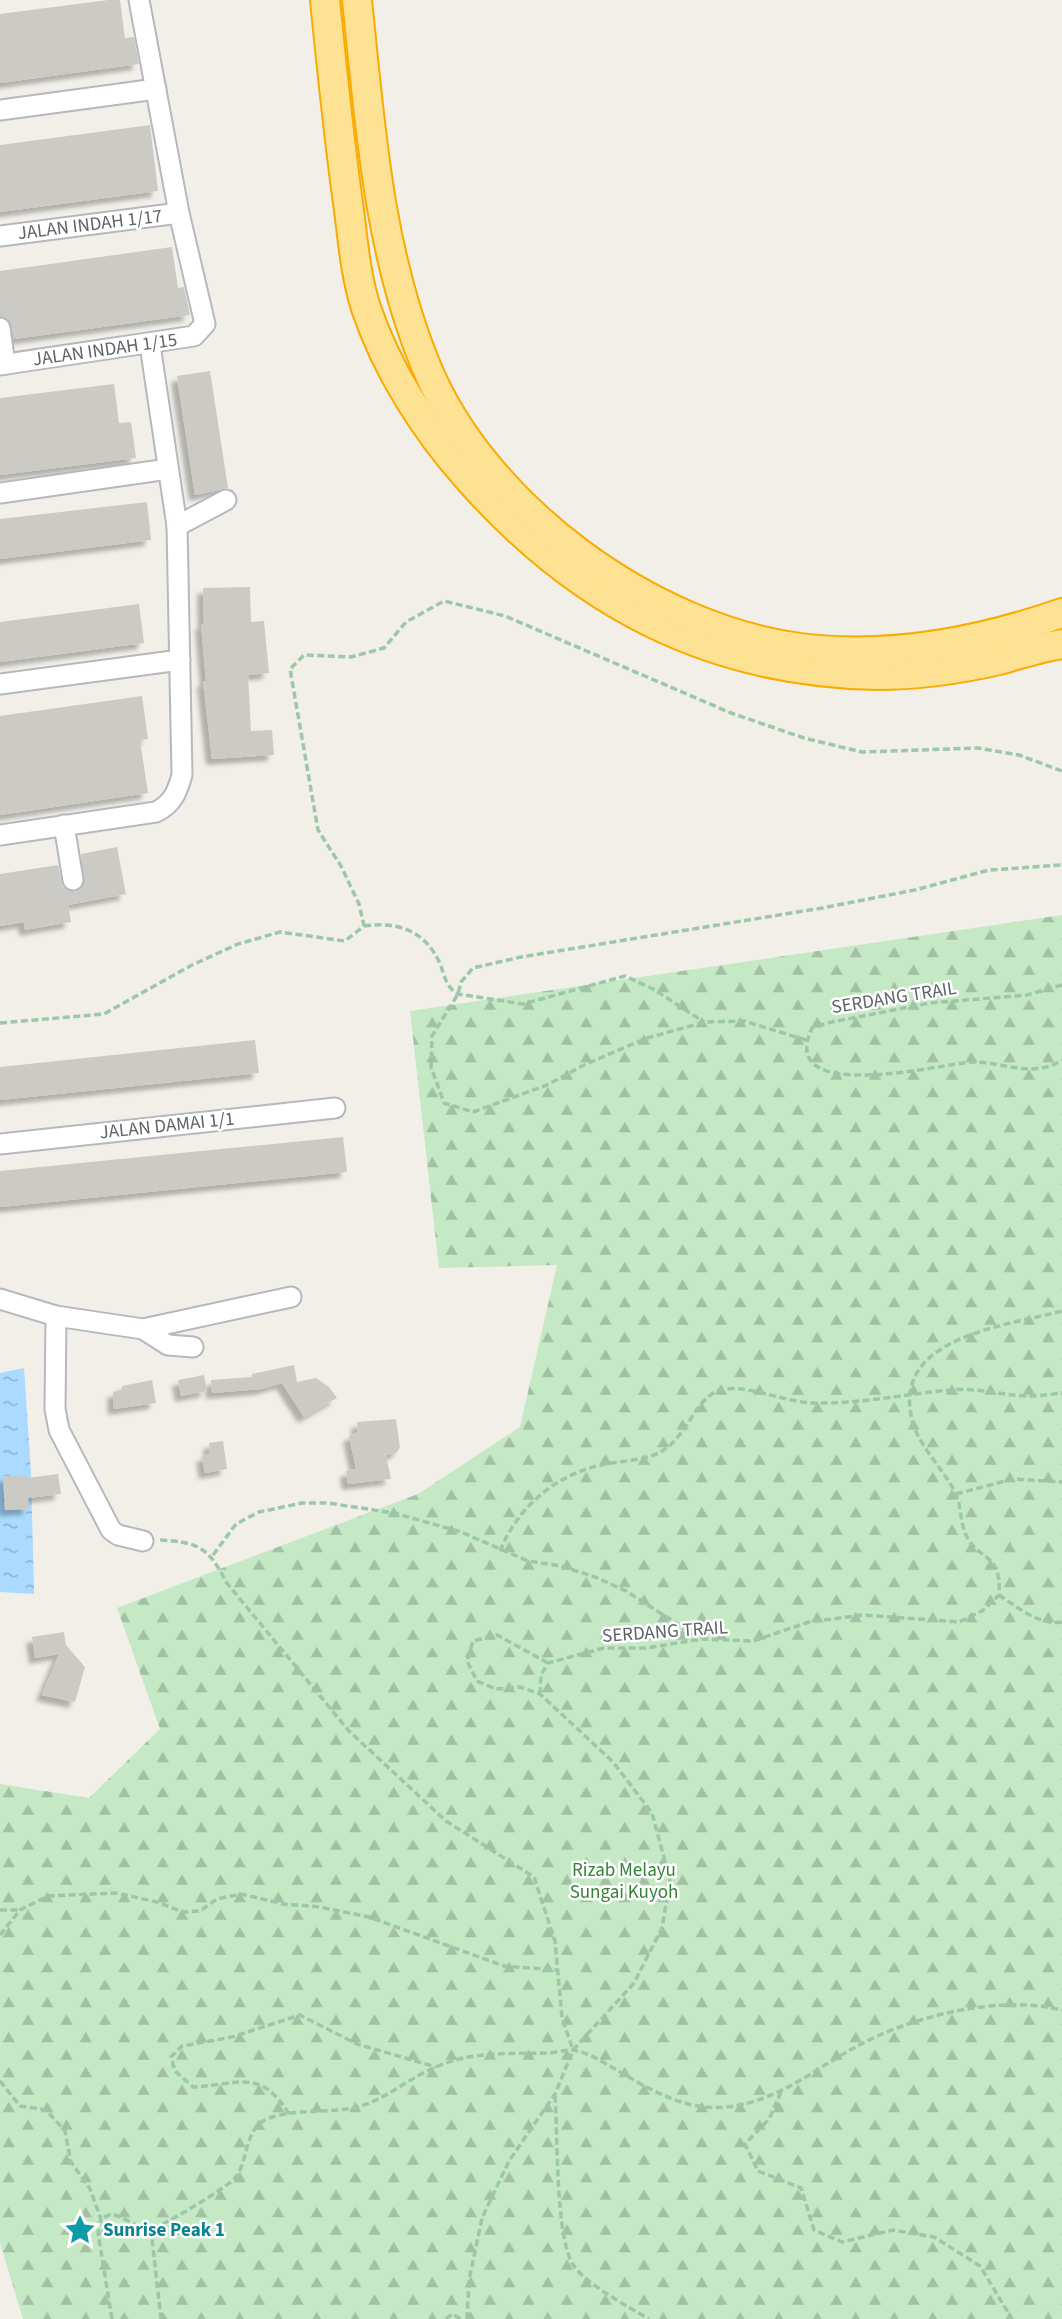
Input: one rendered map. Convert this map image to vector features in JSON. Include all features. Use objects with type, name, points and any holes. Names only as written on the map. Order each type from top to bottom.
[{"type":"highway","points":[[325,0],[343,170],[366,307],[391,364],[419,415],[448,456],[535,548],[580,583],[631,613],[737,656],[784,667],[880,675],[941,671],[997,660],[1057,643]]},
{"type":"highway","points":[[356,0],[383,219],[404,309],[427,369],[464,436],[513,496],[596,565],[648,596],[703,621],[755,639],[800,648],[893,650],[969,639],[1062,613]]},
{"type":"street","points":[[139,0],[179,213]]},
{"type":"street","points":[[0,110],[156,89]]},
{"type":"street","name":"JALAN INDAH 1/17","points":[[0,236],[179,213]]},
{"type":"street","name":"JALAN INDAH 1/15","points":[[3,365],[150,345],[194,336],[205,324],[179,213]]},
{"type":"street","points":[[0,328],[3,365]]},
{"type":"street","points":[[0,835],[156,812],[173,799],[182,775],[177,526],[150,345]]},
{"type":"street","points":[[0,492],[168,469]]},
{"type":"street","points":[[177,526],[226,500]]},
{"type":"street","points":[[0,684],[180,660]]},
{"type":"street","points":[[64,825],[73,880]]},
{"type":"street","name":"JALAN DAMAI 1/1","points":[[0,1144],[335,1108]]},
{"type":"street","points":[[0,1300],[55,1316],[143,1329],[291,1297]]},
{"type":"street","points":[[55,1316],[55,1409],[64,1444],[111,1530],[118,1535],[143,1541]]},
{"type":"street","points":[[143,1329],[168,1345],[193,1347]]},
{"type":"path","points":[[364,926],[359,904],[341,866],[318,830],[290,669],[304,655],[351,656],[384,648],[406,622],[444,601],[505,615],[731,713],[804,738],[862,752],[978,748],[1019,755],[1062,771]]},
{"type":"path","points":[[1062,865],[989,870],[915,890],[835,906],[521,957],[473,968],[461,982],[458,994],[432,1036],[430,1067],[444,1103],[473,1112],[547,1085],[584,1065],[647,1038],[705,1022],[744,1021],[806,1040],[809,1055],[817,1066],[833,1073],[857,1077],[974,1062],[1035,1070],[1049,1068],[1062,1060]]},
{"type":"path","points":[[0,1023],[104,1014],[238,944],[280,932],[345,941],[364,926],[384,923],[411,929],[434,950],[450,989],[458,994],[523,1004],[625,976],[653,989],[705,1022]]},
{"type":"path","name":"SERDANG TRAIL","points":[[806,1040],[812,1028],[871,1013],[930,1003],[1027,995],[1062,985]]},
{"type":"path","points":[[1062,1311],[966,1337],[937,1350],[914,1373],[907,1397],[914,1426],[956,1494],[965,1534],[994,1562],[1000,1577],[999,1595],[1027,1613],[1054,1624],[1062,1622]]},
{"type":"path","points":[[500,1551],[508,1531],[527,1504],[562,1481],[600,1465],[625,1463],[662,1451],[683,1434],[699,1406],[719,1391],[741,1390],[811,1403],[907,1397],[954,1389],[1030,1396],[1062,1393]]},
{"type":"path","points":[[956,1494],[1013,1479],[1062,1482]]},
{"type":"path","points":[[213,1555],[236,1524],[259,1512],[302,1503],[328,1503],[405,1516],[461,1532],[500,1551],[595,1577],[626,1591],[702,1639]]},
{"type":"path","points":[[143,1541],[180,1542],[213,1555],[226,1583],[349,1731],[446,1821],[534,1877],[555,1941],[562,2018],[573,2050]]},
{"type":"path","name":"SERDANG TRAIL","points":[[548,1663],[604,1648],[646,1648],[702,1639],[753,1641],[809,1622],[863,1615],[959,1622],[982,1611],[999,1595]]},
{"type":"path","points":[[467,2319],[469,2280],[482,2218],[509,2161],[555,2094],[573,2050],[634,1983],[662,1928],[670,1881],[652,1813],[613,1762],[540,1694],[520,1687],[496,1689],[477,1681],[467,1661],[473,1641],[497,1635],[548,1663],[541,1675],[540,1694]]},
{"type":"path","points":[[0,1936],[20,1910],[48,1896],[116,1893],[157,1902],[183,1912],[200,1911],[217,1899],[241,1894],[283,1904],[320,1907],[369,1917],[505,1966],[558,1970]]},
{"type":"path","points":[[0,1910],[20,1910]]},
{"type":"path","points":[[101,2219],[111,2214],[151,2229],[162,2228],[173,2216],[209,2198],[235,2178],[253,2130],[265,2119],[289,2114],[325,2113],[359,2106],[388,2096],[436,2067],[476,2055],[573,2050],[601,2060],[683,2103],[708,2110],[744,2104],[781,2092],[811,2077],[850,2050],[897,2028],[963,2011],[1016,2004],[1062,2010]]},
{"type":"path","points":[[289,2114],[280,2099],[267,2089],[242,2079],[193,2087],[175,2071],[171,2057],[183,2046],[232,2037],[300,2015],[357,2044],[436,2067]]},
{"type":"path","points":[[0,2081],[20,2106],[46,2110],[65,2131],[71,2162],[90,2189],[101,2219],[98,2233],[112,2319]]},
{"type":"path","points":[[781,2092],[769,2119],[745,2144],[758,2171],[801,2188],[814,2230],[842,2242],[893,2230],[934,2237],[980,2266],[1012,2319]]},
{"type":"path","points":[[555,2094],[561,2228],[574,2266],[611,2297],[649,2319]]},
{"type":"path","points":[[151,2229],[162,2319]]},
{"type":"path","points":[[446,2319],[452,2315],[461,2319]]},
{"type":"green space","name":"Rizab Melayu Sungai Kuyoh","points":[[1062,915],[1062,2319],[23,2319],[0,2243],[0,1784],[89,1798],[160,1729],[117,1608],[418,1494],[520,1427],[557,1265],[439,1268],[410,1011]]},
{"type":"water","points":[[24,1368],[31,1474],[34,1594],[0,1592],[0,1373]]},
{"type":"building","points":[[120,0],[125,38],[134,37],[139,64],[0,83],[0,14]]},
{"type":"building","points":[[150,125],[158,191],[0,212],[0,145]]},
{"type":"building","points":[[172,247],[178,288],[184,287],[190,315],[14,339],[10,321],[0,316],[0,271]]},
{"type":"building","points":[[210,371],[228,488],[195,495],[177,376]]},
{"type":"building","points":[[114,384],[119,423],[131,422],[136,458],[0,475],[0,398]]},
{"type":"building","points":[[147,502],[151,540],[0,559],[0,519]]},
{"type":"building","points":[[250,587],[251,622],[264,621],[269,673],[248,675],[251,731],[272,730],[274,755],[212,759],[203,681],[206,681],[201,624],[204,624],[203,588]]},
{"type":"building","points":[[139,604],[144,643],[0,662],[0,622]]},
{"type":"building","points":[[142,696],[148,739],[140,740],[148,793],[0,815],[0,716]]},
{"type":"building","points":[[117,847],[126,894],[68,905],[71,922],[25,930],[24,922],[0,926],[0,874],[58,865],[63,887],[76,892],[85,884],[81,854]]},
{"type":"building","points":[[255,1040],[259,1073],[0,1100],[0,1067]]},
{"type":"building","points":[[343,1137],[347,1172],[0,1207],[0,1171]]},
{"type":"building","points":[[294,1365],[297,1382],[316,1378],[329,1387],[337,1398],[304,1417],[282,1383],[261,1389],[212,1393],[211,1380],[252,1377],[252,1374]]},
{"type":"building","points":[[204,1375],[207,1391],[181,1396],[178,1380]]},
{"type":"building","points":[[152,1380],[156,1403],[114,1409],[113,1392],[122,1390],[122,1386]]},
{"type":"building","points":[[396,1419],[400,1448],[396,1453],[386,1455],[391,1479],[348,1484],[346,1471],[356,1469],[349,1436],[358,1432],[357,1422]]},
{"type":"building","points":[[223,1441],[227,1469],[205,1473],[202,1457],[210,1453],[209,1443]]},
{"type":"building","points":[[58,1474],[61,1494],[28,1498],[29,1509],[5,1510],[3,1476],[27,1475],[27,1478]]},
{"type":"building","points":[[64,1632],[66,1645],[85,1667],[75,1702],[42,1695],[59,1654],[35,1658],[32,1637]]},
{"type":"place","name":"Sunrise Peak 1","points":[[80,2230]]}]
